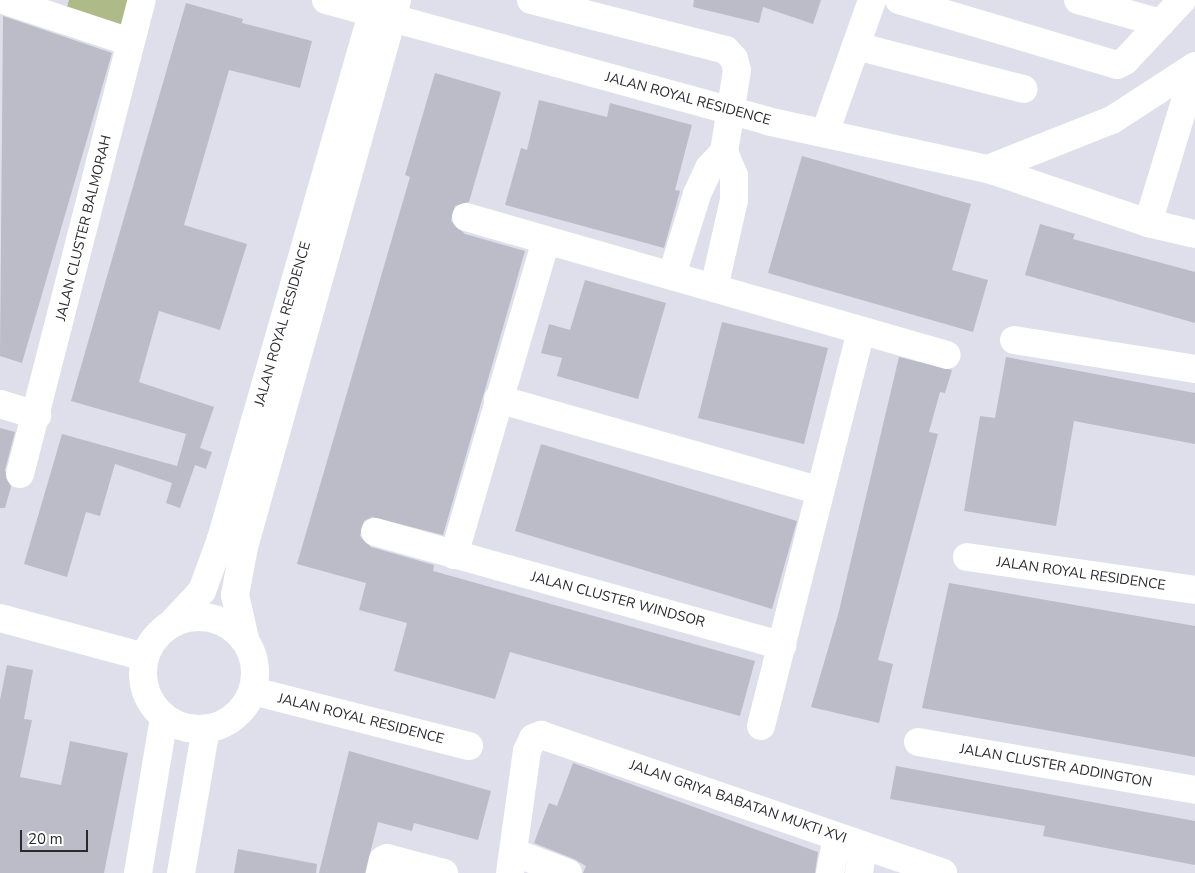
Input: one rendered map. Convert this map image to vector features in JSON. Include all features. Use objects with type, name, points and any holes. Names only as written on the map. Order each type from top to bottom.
[{"type":"street","points":[[2,0],[130,42]]},
{"type":"street","name":"JALAN CLUSTER BALMORAH","points":[[20,474],[37,415],[142,0]]},
{"type":"street","points":[[326,0],[384,8]]},
{"type":"street","points":[[531,0],[726,50],[734,59],[737,70],[724,152],[734,176],[734,200],[714,288]]},
{"type":"street","points":[[826,133],[872,0]]},
{"type":"street","points":[[899,0],[1117,65],[1182,0]]},
{"type":"street","points":[[1078,0],[1161,23]]},
{"type":"street","name":"JALAN ROYAL RESIDENCE","points":[[384,8],[730,110],[988,169],[1148,224],[1195,234]]},
{"type":"street","name":"JALAN ROYAL RESIDENCE","points":[[171,624],[202,591],[221,539],[384,8]]},
{"type":"street","name":"JALAN ROYAL RESIDENCE","points":[[245,639],[235,595],[244,547],[384,8]]},
{"type":"street","points":[[856,46],[1024,89]]},
{"type":"street","points":[[988,169],[1112,120],[1195,67]]},
{"type":"street","points":[[1148,224],[1195,67]]},
{"type":"street","points":[[672,275],[697,194],[709,168],[724,152]]},
{"type":"street","points":[[466,217],[947,356]]},
{"type":"street","points":[[454,555],[498,398],[546,240]]},
{"type":"street","points":[[762,726],[861,331]]},
{"type":"street","points":[[1014,340],[1195,369]]},
{"type":"street","points":[[498,398],[820,491]]},
{"type":"street","points":[[0,404],[37,415]]},
{"type":"street","name":"JALAN CLUSTER WINDSOR","points":[[375,532],[782,646]]},
{"type":"street","name":"JALAN ROYAL RESIDENCE","points":[[967,557],[1195,590]]},
{"type":"street","points":[[0,618],[145,657]]},
{"type":"street","points":[[186,618],[219,620],[245,639],[255,664],[253,691],[242,709],[226,723],[206,729],[177,725],[164,717],[145,690],[145,657],[150,644],[171,624],[186,618]]},
{"type":"street","name":"JALAN ROYAL RESIDENCE","points":[[253,691],[469,746]]},
{"type":"street","points":[[138,873],[164,717]]},
{"type":"street","points":[[181,873],[206,729]]},
{"type":"street","name":"JALAN GRIYA BABATAN MUKTI XVI","points":[[511,862],[527,751],[533,738],[550,735],[836,837],[944,873]]},
{"type":"street","name":"JALAN CLUSTER ADDINGTON","points":[[918,742],[1195,790]]},
{"type":"street","points":[[830,873],[836,837]]},
{"type":"street","points":[[859,873],[864,846]]},
{"type":"street","points":[[380,873],[383,860],[387,858],[444,873]]},
{"type":"street","points":[[511,862],[568,873]]},
{"type":"green space","points":[[69,0],[129,0],[119,34],[64,18]]},
{"type":"building","points":[[694,0],[821,0],[813,24],[763,7],[759,23],[693,7]]},
{"type":"building","points":[[186,3],[243,19],[242,23],[312,41],[300,88],[229,70],[184,225],[247,244],[220,330],[159,311],[139,382],[214,407],[200,448],[212,452],[206,469],[195,465],[180,508],[166,503],[172,483],[115,464],[100,516],[86,512],[67,577],[24,564],[62,434],[177,466],[186,434],[71,401]]},
{"type":"building","points":[[3,16],[112,53],[22,363],[0,356]]},
{"type":"building","points":[[435,73],[501,92],[469,202],[455,206],[451,221],[465,234],[525,251],[443,535],[372,517],[364,521],[360,536],[371,547],[434,565],[433,571],[755,661],[740,716],[510,652],[495,699],[394,671],[407,623],[359,610],[366,583],[297,564],[410,177],[405,175]]},
{"type":"building","points":[[539,100],[607,117],[610,103],[692,125],[675,190],[680,191],[664,248],[505,205],[521,148],[527,150]]},
{"type":"building","points":[[802,156],[971,204],[952,270],[988,280],[973,332],[768,273]]},
{"type":"building","points":[[1040,224],[1075,234],[1073,239],[1195,272],[1195,323],[1025,275]]},
{"type":"building","points":[[585,280],[666,303],[638,399],[557,376],[562,358],[541,353],[549,324],[570,330]]},
{"type":"building","points":[[722,322],[828,348],[804,444],[698,418]]},
{"type":"building","points":[[899,357],[952,370],[945,393],[940,392],[929,432],[938,434],[878,660],[893,664],[879,723],[811,707],[838,615]]},
{"type":"building","points":[[1006,357],[1195,393],[1195,444],[1074,421],[1056,526],[964,511],[980,416],[995,418]]},
{"type":"building","points":[[0,428],[15,432],[5,470],[11,487],[5,508],[0,508]]},
{"type":"building","points":[[541,444],[797,521],[772,609],[515,531]]},
{"type":"building","points":[[949,583],[1195,626],[1195,757],[922,708]]},
{"type":"building","points":[[7,665],[33,670],[24,719],[32,720],[20,777],[61,785],[70,741],[128,753],[104,873],[0,873],[0,700]]},
{"type":"building","points":[[349,751],[491,791],[478,840],[414,823],[412,831],[378,822],[365,873],[319,873]]},
{"type":"building","points":[[573,763],[818,852],[815,873],[583,873],[586,866],[574,859],[534,843],[549,803],[557,806]]},
{"type":"building","points":[[896,766],[1195,821],[1195,865],[1043,836],[1045,826],[890,799]]},
{"type":"building","points":[[238,849],[317,864],[316,873],[234,873]]}]
